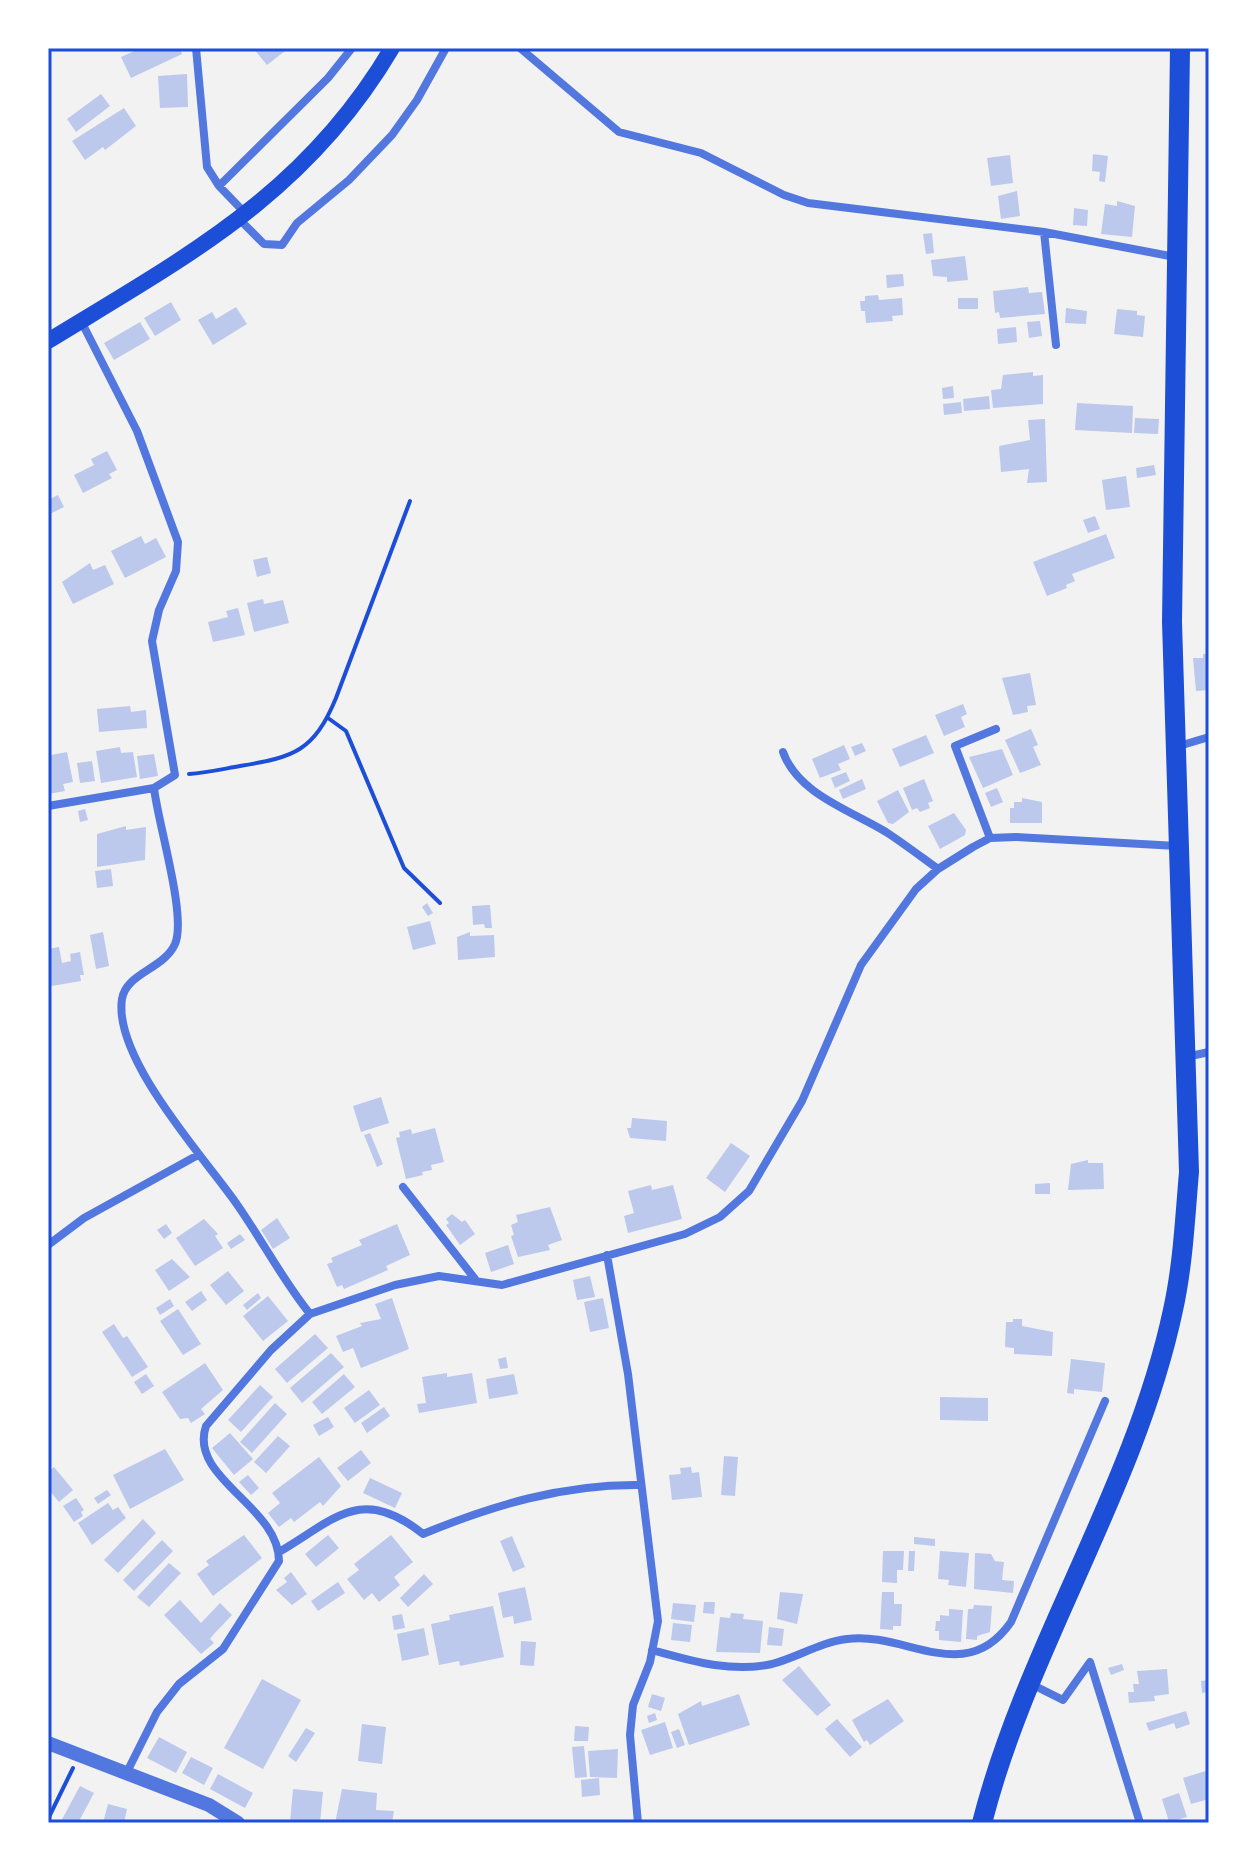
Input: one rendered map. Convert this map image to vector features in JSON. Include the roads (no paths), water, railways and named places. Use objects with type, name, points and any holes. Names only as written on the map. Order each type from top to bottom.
[{"type":"main road","points":[[48,341],[244,218],[335,131],[366,92],[392,48]]},
{"type":"main road","points":[[982,1823],[1031,1684],[1149,1393],[1173,1312],[1183,1253],[1189,1172],[1174,747],[1173,550],[1180,48]]},
{"type":"street","points":[[196,48],[207,167],[264,244],[282,245],[297,223],[349,180],[392,135],[417,100],[446,48]]},
{"type":"street","points":[[219,186],[328,78],[352,48]]},
{"type":"street","points":[[520,48],[619,132],[701,153],[784,195],[808,203],[1044,232],[1179,258]]},
{"type":"street","points":[[1044,232],[1056,345]]},
{"type":"street","points":[[48,806],[154,788],[175,775],[152,641],[159,610],[176,571],[178,542],[137,431],[81,321]]},
{"type":"street","points":[[990,838],[955,746],[996,729]]},
{"type":"street","points":[[1174,747],[1209,737]]},
{"type":"street","points":[[783,752],[788,766],[811,788],[885,831],[938,869]]},
{"type":"street","points":[[154,788],[178,919],[176,942],[158,966],[129,984],[122,997],[126,1034],[151,1087],[198,1155],[237,1204],[279,1275],[310,1314]]},
{"type":"street","points":[[127,1772],[157,1712],[179,1684],[223,1649],[272,1577],[279,1552],[273,1531],[207,1460],[201,1441],[206,1426],[252,1372],[310,1314],[395,1285],[439,1276],[502,1285],[685,1234],[720,1217],[749,1191],[802,1101],[861,965],[916,889],[938,869],[990,838],[1177,846]]},
{"type":"street","points":[[1184,1057],[1209,1052]]},
{"type":"street","points":[[48,1245],[84,1218],[198,1155]]},
{"type":"street","points":[[403,1187],[475,1279]]},
{"type":"street","points":[[607,1255],[628,1374],[658,1621],[652,1650],[633,1705],[630,1735],[638,1823]]},
{"type":"street","points":[[652,1650],[701,1664],[748,1668],[846,1639],[862,1638],[944,1654],[965,1654],[983,1648],[1000,1638],[1011,1622],[1105,1401]]},
{"type":"street","points":[[279,1552],[347,1510],[364,1507],[386,1513],[423,1534],[482,1509],[532,1496],[640,1485]]},
{"type":"street","points":[[1031,1684],[1063,1700],[1090,1662],[1140,1823]]},
{"type":"street","points":[[48,1743],[209,1805],[238,1823]]}]
